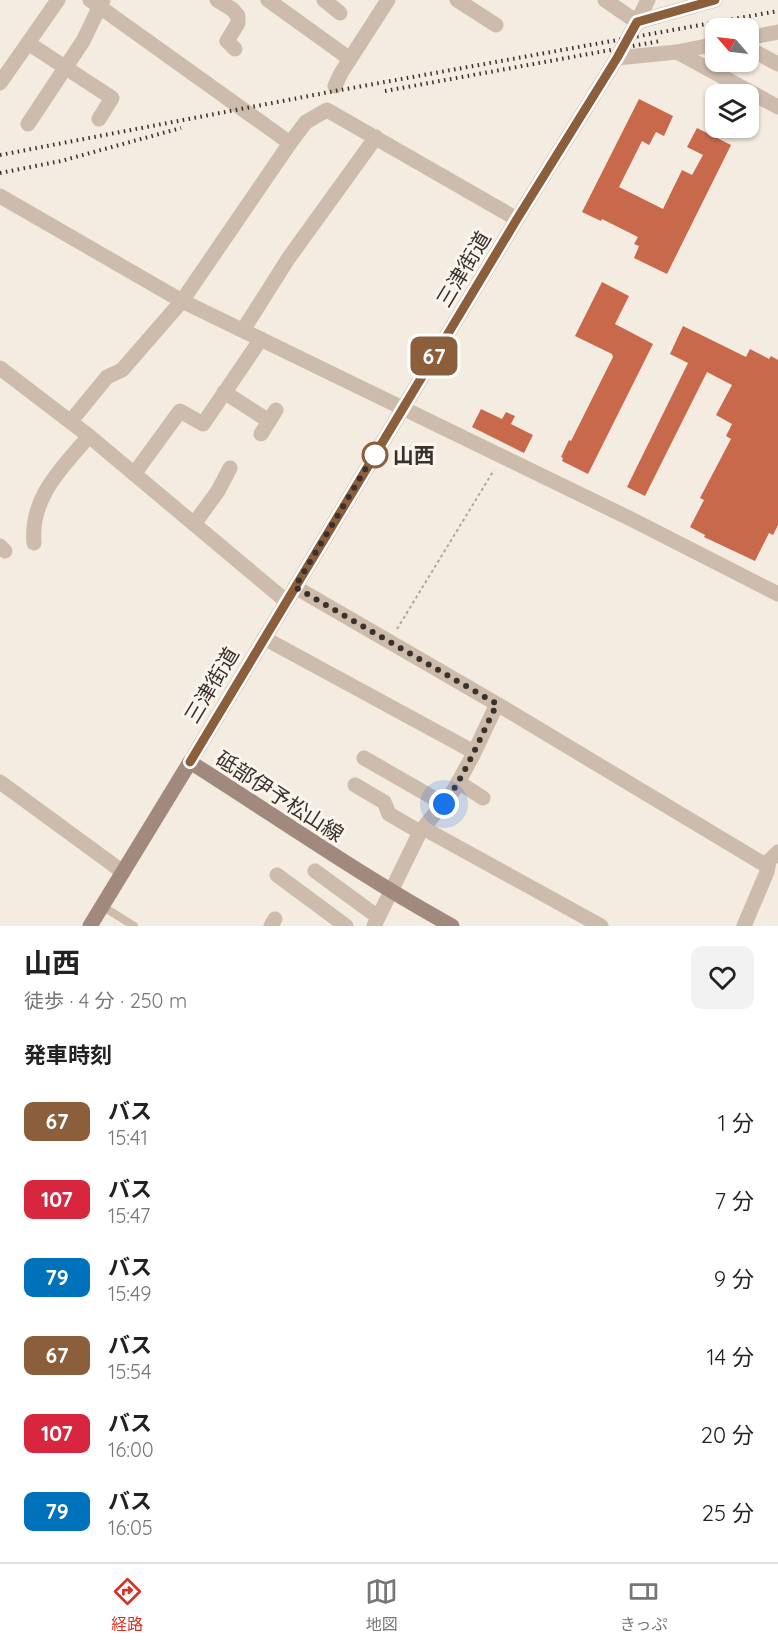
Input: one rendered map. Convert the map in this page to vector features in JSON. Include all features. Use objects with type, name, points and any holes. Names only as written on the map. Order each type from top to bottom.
[{"type":"main road","name":"砥部伊予松山線","points":[[90,926],[190,762],[330,854],[443,924]]},
{"type":"street","points":[[0,83],[58,0]]},
{"type":"street","points":[[218,0],[238,16],[238,23],[227,41],[235,49]]},
{"type":"street","points":[[268,0],[302,32],[350,59]]},
{"type":"street","points":[[324,0],[340,13]]},
{"type":"street","points":[[334,86],[388,0]]},
{"type":"street","points":[[457,0],[496,25]]},
{"type":"street","points":[[605,0],[637,22],[715,0]]},
{"type":"street","name":"三津街道","points":[[190,762],[402,408],[617,58],[648,0]]},
{"type":"street","points":[[28,124],[83,41],[98,2],[290,143]]},
{"type":"street","points":[[759,36],[778,32]]},
{"type":"street","points":[[28,43],[112,98],[99,119]]},
{"type":"street","points":[[617,58],[677,52],[705,46]]},
{"type":"street","points":[[677,52],[778,107]]},
{"type":"street","points":[[759,54],[778,64]]},
{"type":"street","points":[[70,421],[107,376],[122,370],[182,301],[290,143],[306,122],[327,110],[517,219]]},
{"type":"street","points":[[243,330],[288,259],[376,137]]},
{"type":"street","points":[[0,196],[182,301],[631,519],[778,594]]},
{"type":"street","points":[[134,474],[180,411],[202,424],[261,339]]},
{"type":"street","points":[[0,368],[89,436],[286,600]]},
{"type":"street","points":[[224,392],[269,421]]},
{"type":"street","points":[[34,543],[34,516],[42,498],[57,473],[89,436]]},
{"type":"street","points":[[194,524],[218,491],[230,468]]},
{"type":"street","points":[[295,587],[497,704],[767,866]]},
{"type":"street","points":[[264,638],[474,752]]},
{"type":"street","points":[[315,871],[376,921],[421,830],[444,804],[458,782],[497,704]]},
{"type":"street","points":[[364,758],[444,804]]},
{"type":"street","points":[[0,782],[123,872]]},
{"type":"street","points":[[458,782],[483,798]]},
{"type":"street","points":[[355,785],[384,802],[389,814],[523,876],[596,925]]},
{"type":"street","points":[[744,926],[767,872],[769,861],[778,852]]},
{"type":"street","points":[[277,875],[346,926]]},
{"type":"lane","points":[[102,906],[134,926]]},
{"type":"path","points":[[389,641],[444,555],[502,456]]},
{"type":"building","points":[[639,99],[673,116],[664,136],[656,132],[649,145],[642,141],[619,187],[663,209],[682,170],[692,175],[703,155],[687,147],[697,128],[705,132],[705,138],[717,138],[731,145],[667,274],[634,258],[639,246],[634,244],[638,237],[582,212]]},
{"type":"building","points":[[602,282],[629,296],[615,324],[653,344],[588,474],[562,461],[561,457],[613,357],[612,354],[575,336]]},
{"type":"building","points":[[683,326],[746,357],[750,349],[769,359],[771,356],[778,360],[778,525],[773,535],[769,533],[755,561],[704,537],[705,535],[690,527],[704,500],[700,498],[731,439],[726,436],[732,424],[716,415],[732,385],[707,372],[645,496],[627,487],[688,363],[670,354]]},
{"type":"building","points":[[481,409],[502,419],[506,412],[515,416],[511,424],[533,435],[524,453],[472,427]]},
{"type":"railway","points":[[0,155],[335,91],[778,11]]},
{"type":"railway","points":[[385,91],[660,41]]},
{"type":"railway","points":[[0,173],[61,161],[181,128]]},
{"type":"bus line","name":"67","points":[[190,762],[637,22],[715,0]]},
{"type":"place","name":"山西","points":[[375,455]]},
{"type":"route","points":[[375,455],[378,448],[295,587],[497,704],[472,757],[444,804]]}]
